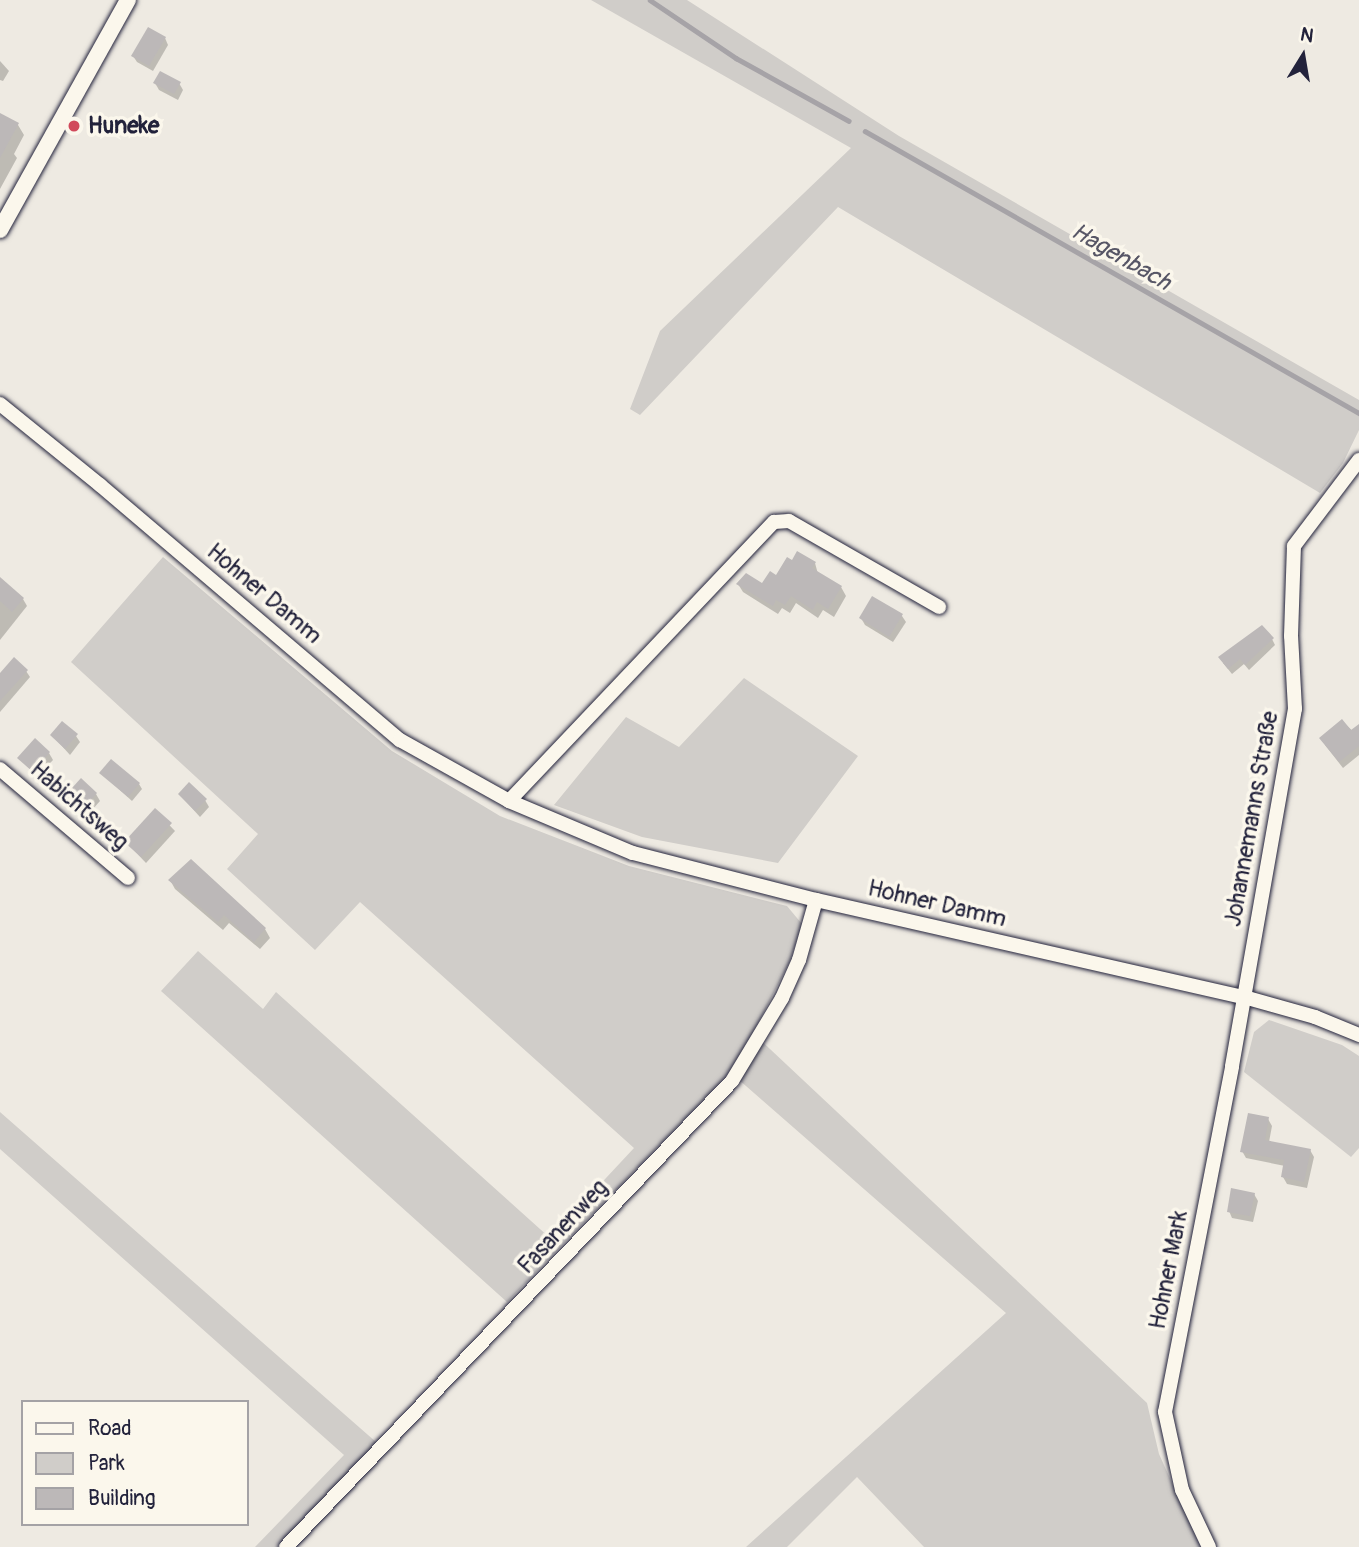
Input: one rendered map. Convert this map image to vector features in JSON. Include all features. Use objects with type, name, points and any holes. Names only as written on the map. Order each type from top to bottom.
[{"type":"street","points":[[0,230],[128,0]]},
{"type":"street","name":"Hohner Damm","points":[[0,404],[100,485],[400,740],[509,801],[633,853],[816,900],[1244,997],[1315,1017],[1359,1035]]},
{"type":"street","name":"Johannemanns Straße","points":[[1244,997],[1295,709],[1291,636],[1294,546],[1359,460]]},
{"type":"street","points":[[509,801],[774,522],[789,522],[939,607]]},
{"type":"street","name":"Habichtsweg","points":[[0,769],[128,878]]},
{"type":"street","name":"Fasanenweg","points":[[286,1547],[732,1081],[794,973],[816,900]]},
{"type":"street","name":"Hohner Mark","points":[[1209,1547],[1182,1490],[1165,1412],[1244,997]]},
{"type":"green space","points":[[591,0],[687,0],[899,136],[1359,400],[1359,430],[1343,463],[1320,493],[838,207],[640,415],[630,409],[660,331],[851,148]]},
{"type":"green space","points":[[163,557],[392,751],[500,816],[629,866],[787,906],[802,924],[790,961],[753,1033],[1147,1403],[1159,1454],[1201,1547],[924,1547],[857,1477],[787,1547],[746,1547],[1006,1313],[730,1072],[507,1302],[161,991],[198,951],[263,1009],[276,992],[550,1238],[634,1148],[360,902],[315,950],[227,869],[258,834],[71,662]]},
{"type":"green space","points":[[744,678],[858,756],[778,863],[642,837],[554,805],[626,717],[679,747]]},
{"type":"green space","points":[[1269,1020],[1342,1045],[1359,1056],[1359,1148],[1351,1157],[1244,1072],[1254,1032]]},
{"type":"green space","points":[[0,1112],[376,1442],[382,1458],[297,1547],[255,1547],[344,1455],[0,1149]]},
{"type":"building","points":[[148,27],[166,37],[149,66],[131,56]]},
{"type":"building","points":[[160,71],[181,82],[174,94],[153,83]]},
{"type":"building","points":[[0,113],[19,123],[0,158]]},
{"type":"building","points":[[797,551],[816,562],[812,568],[842,586],[828,609],[817,602],[813,610],[791,596],[785,605],[776,600],[773,606],[736,584],[746,573],[762,583],[770,571],[776,575],[787,557],[792,560]]},
{"type":"building","points":[[0,577],[24,598],[12,612],[0,601]]},
{"type":"building","points":[[872,596],[903,614],[889,637],[859,618]]},
{"type":"building","points":[[1262,625],[1274,638],[1245,665],[1240,659],[1228,669],[1218,657]]},
{"type":"building","points":[[14,657],[28,670],[0,701],[0,673]]},
{"type":"building","points":[[1342,719],[1351,730],[1359,724],[1359,746],[1339,762],[1319,738]]},
{"type":"building","points":[[62,721],[78,734],[65,749],[50,735]]},
{"type":"building","points":[[35,738],[50,752],[33,772],[17,758]]},
{"type":"building","points":[[111,759],[140,783],[128,797],[99,773]]},
{"type":"building","points":[[81,778],[97,793],[80,813],[63,798]]},
{"type":"building","points":[[189,782],[207,799],[195,811],[178,794]]},
{"type":"building","points":[[155,808],[172,823],[141,857],[124,842]]},
{"type":"building","points":[[191,859],[266,928],[254,942],[224,915],[218,922],[168,880]]},
{"type":"building","points":[[1248,1113],[1269,1117],[1265,1140],[1311,1149],[1304,1182],[1281,1177],[1284,1160],[1240,1152]]},
{"type":"building","points":[[1231,1188],[1255,1193],[1250,1216],[1227,1212]]},
{"type":"waterway","name":"Hagenbach","points":[[650,0],[736,58],[849,121]]},
{"type":"waterway","name":"Hagenbach","points":[[865,131],[1359,413]]},
{"type":"place","name":"Huneke","points":[[74,126]]}]
